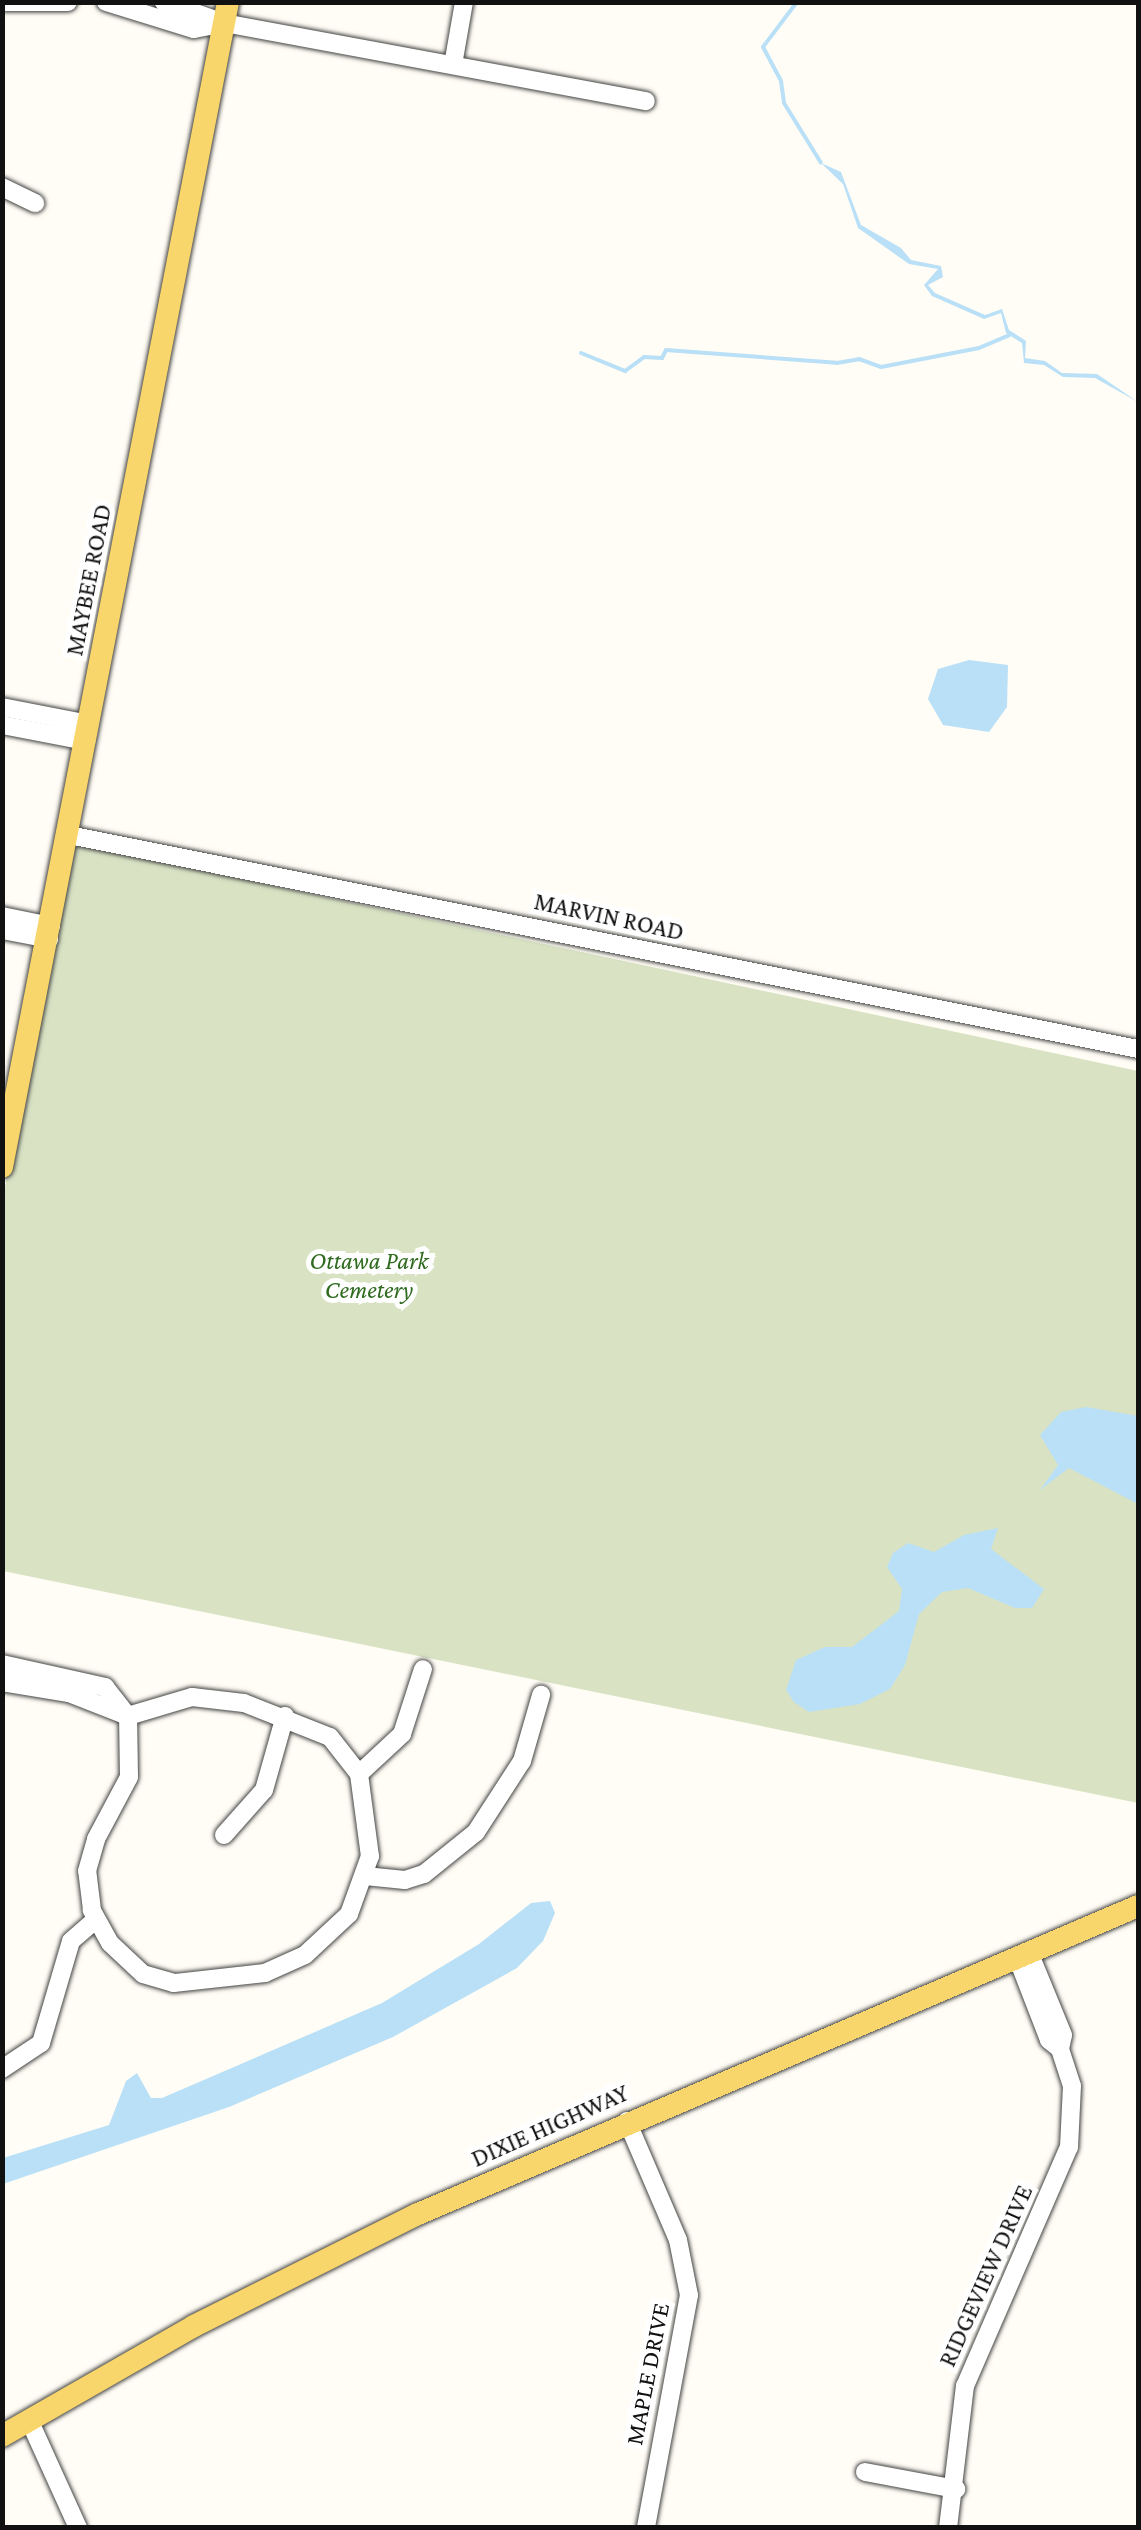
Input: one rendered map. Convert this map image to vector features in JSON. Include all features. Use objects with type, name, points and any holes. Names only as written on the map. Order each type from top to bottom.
[{"type":"main road","name":"MAYBEE ROAD","points":[[2,1167],[226,13]]},
{"type":"main road","name":"DIXIE HIGHWAY","points":[[2,2436],[194,2326],[418,2214],[627,2121],[1138,1906]]},
{"type":"street","points":[[5,2],[68,2]]},
{"type":"street","points":[[106,2],[140,9],[194,29],[226,13]]},
{"type":"street","points":[[164,2],[453,65],[646,101]]},
{"type":"street","points":[[453,65],[464,2]]},
{"type":"street","points":[[2,187],[35,204]]},
{"type":"street","points":[[2,707],[88,733]]},
{"type":"street","points":[[2,725],[88,733]]},
{"type":"street","name":"MARVIN ROAD","points":[[68,835],[1138,1049]]},
{"type":"street","points":[[2,916],[50,933]]},
{"type":"street","points":[[2,930],[50,933]]},
{"type":"street","points":[[2,1664],[71,1684],[128,1716],[192,1697],[285,1716],[330,1737],[358,1774],[371,1836],[365,1876],[349,1914],[326,1940],[265,1973],[158,1980],[122,1958],[96,1920],[87,1872],[96,1839],[129,1777],[128,1716]]},
{"type":"street","points":[[358,1774],[402,1734],[424,1668]]},
{"type":"street","points":[[2,1682],[71,1684]]},
{"type":"street","points":[[365,1876],[405,1880],[424,1874],[476,1832],[522,1761],[541,1695]]},
{"type":"street","points":[[224,1835],[264,1790],[285,1716]]},
{"type":"street","points":[[2,2069],[42,2042],[70,1940],[96,1920]]},
{"type":"street","name":"RIDGEVIEW DRIVE","points":[[948,2528],[956,2489],[965,2386],[1069,2147],[1072,2086],[1060,2050],[1048,2040],[1023,1954]]},
{"type":"street","name":"MAPLE DRIVE","points":[[627,2121],[678,2240],[689,2295],[646,2528]]},
{"type":"street","points":[[30,2422],[78,2528]]},
{"type":"street","points":[[865,2472],[956,2489]]},
{"type":"green space","name":"Ottawa Park Cemetery","points":[[72,843],[1138,1071],[1138,1803],[3,1571],[3,1197]]},
{"type":"water","points":[[821,163],[841,172],[861,225],[901,248],[911,260],[941,266],[943,277],[928,285],[935,293],[985,315],[1002,309],[1009,330],[1026,341],[1025,358],[1045,361],[1062,373],[1097,374],[1138,402],[1095,378],[1063,377],[1044,365],[1024,363],[1022,343],[1006,333],[1001,313],[984,319],[932,296],[924,285],[938,269],[909,264],[858,228],[843,184]]},
{"type":"water","points":[[969,660],[1008,665],[1007,707],[989,732],[943,725],[928,699],[938,669]]},
{"type":"water","points":[[1086,1407],[1138,1416],[1138,1504],[1069,1468],[1040,1490],[1058,1465],[1040,1435],[1061,1412]]},
{"type":"water","points":[[998,1528],[991,1549],[1044,1589],[1032,1608],[1015,1608],[968,1588],[942,1592],[919,1614],[905,1665],[890,1689],[860,1704],[809,1712],[794,1702],[786,1690],[796,1660],[825,1647],[852,1647],[899,1611],[902,1589],[887,1567],[893,1553],[908,1543],[934,1552],[964,1535]]},
{"type":"water","points":[[550,1901],[555,1913],[543,1941],[517,1968],[393,2037],[229,2107],[3,2184],[3,2158],[109,2125],[126,2081],[137,2073],[151,2098],[162,2098],[382,2003],[479,1944],[531,1903]]},
{"type":"waterway","points":[[797,2],[763,47],[781,81],[784,103],[821,163]]},
{"type":"waterway","points":[[581,353],[625,371],[644,357],[662,358],[666,350],[837,363],[859,359],[881,367],[979,348],[1009,335]]}]
